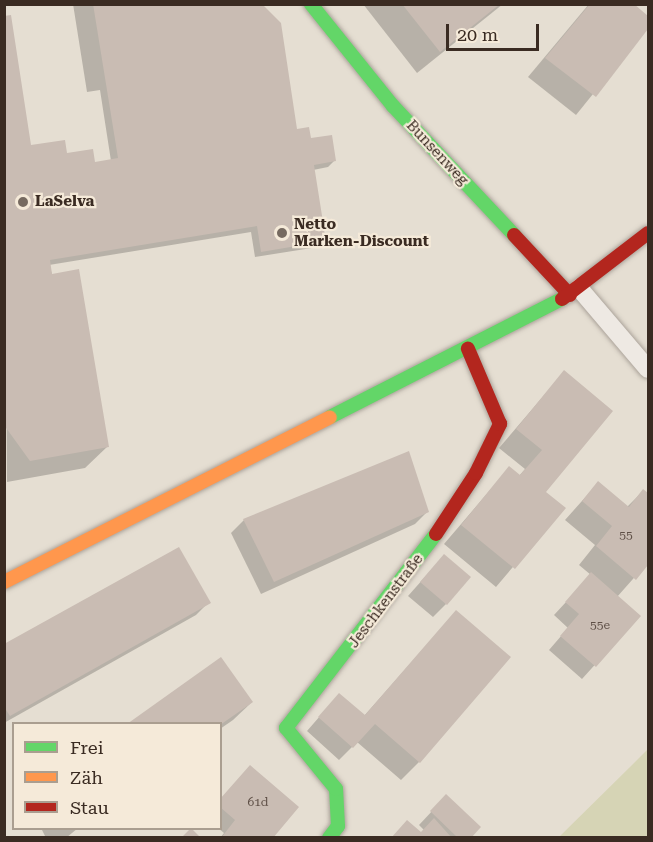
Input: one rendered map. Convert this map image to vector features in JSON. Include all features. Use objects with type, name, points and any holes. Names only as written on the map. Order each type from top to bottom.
[{"type":"street","name":"Bunsenweg","points":[[311,4],[393,106],[574,292]]},
{"type":"street","points":[[4,582],[468,349],[574,292],[648,233]]},
{"type":"street","name":"Jeschkenstraße","points":[[329,837],[338,826],[336,789],[286,728],[430,543],[476,473],[500,424],[468,349]]},
{"type":"lane","points":[[574,292],[648,369]]},
{"type":"shaded area","points":[[648,749],[648,837],[559,837],[630,767]]},
{"type":"building","points":[[93,4],[262,4],[281,23],[297,129],[309,127],[311,138],[332,135],[336,161],[314,165],[326,241],[261,252],[257,226],[50,260],[52,274],[79,269],[109,447],[30,461],[4,425],[4,16],[11,15],[31,145],[65,140],[67,153],[93,149],[95,162],[118,158]]},
{"type":"building","points":[[402,4],[500,4],[440,52]]},
{"type":"building","points":[[590,4],[634,4],[648,16],[648,29],[596,97],[545,58]]},
{"type":"building","points":[[564,370],[613,411],[546,492],[566,508],[515,569],[461,525],[509,466],[520,475],[542,450],[516,429]]},
{"type":"building","points":[[409,451],[429,512],[274,582],[243,519]]},
{"type":"building","points":[[598,481],[629,507],[643,489],[648,493],[648,565],[636,580],[596,546],[612,526],[582,501]]},
{"type":"building","points":[[179,547],[211,603],[10,716],[4,707],[4,644]]},
{"type":"building","points":[[444,554],[471,577],[447,605],[420,582]]},
{"type":"building","points":[[591,572],[641,616],[596,667],[560,636],[579,614],[565,602]]},
{"type":"building","points":[[456,610],[511,657],[420,763],[375,724],[353,748],[318,717],[339,693],[365,715]]},
{"type":"building","points":[[221,657],[253,702],[222,724],[130,722]]},
{"type":"building","points":[[250,765],[299,807],[273,838],[221,838],[235,820],[222,809],[222,797]]},
{"type":"building","points":[[446,794],[481,827],[471,838],[458,838],[430,811]]},
{"type":"building","points":[[434,818],[452,838],[391,838],[407,820],[421,832]]},
{"type":"building","points":[[189,830],[193,830],[201,838],[181,838]]},
{"type":"traffic: fast","points":[[311,4],[393,106],[514,235]]},
{"type":"traffic: fast","points":[[330,417],[562,299]]},
{"type":"traffic: fast","points":[[329,838],[338,826],[336,789],[286,728],[436,534]]},
{"type":"traffic: slow","points":[[4,582],[330,417]]},
{"type":"traffic: jam","points":[[562,299],[648,233]]},
{"type":"traffic: jam","points":[[514,235],[570,295]]},
{"type":"traffic: jam","points":[[436,534],[476,473],[500,424],[468,349]]},
{"type":"place","name":"LaSelva","points":[[23,202]]},
{"type":"place","name":"Netto Marken-Discount","points":[[282,233]]}]
